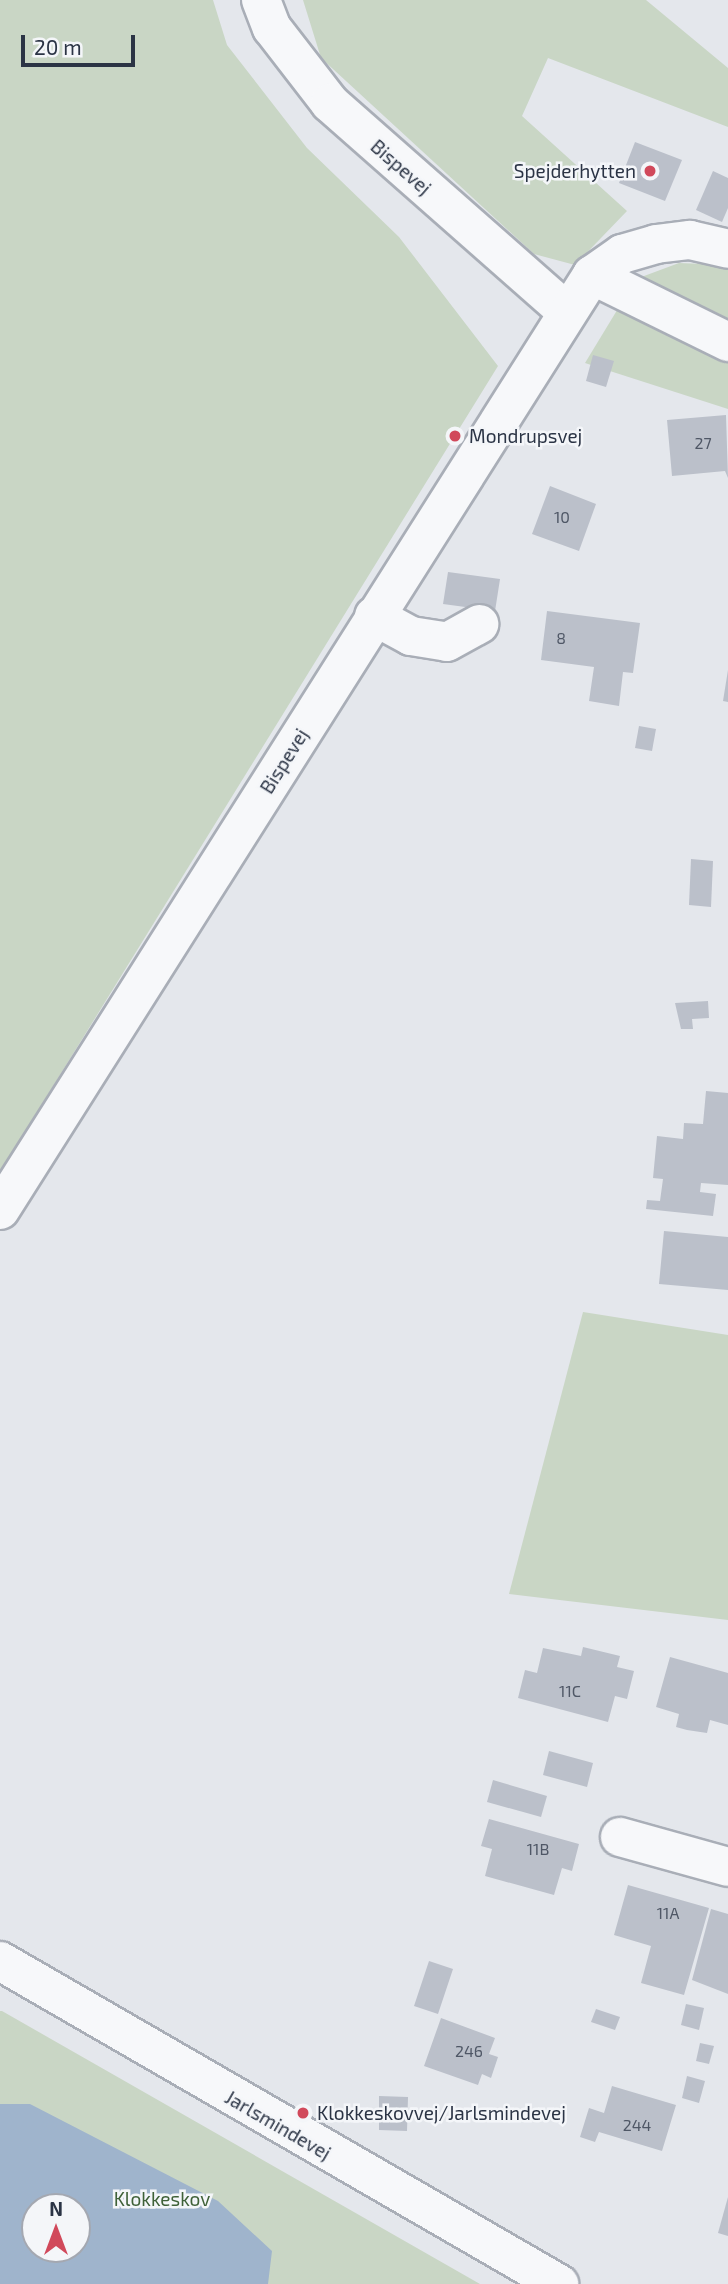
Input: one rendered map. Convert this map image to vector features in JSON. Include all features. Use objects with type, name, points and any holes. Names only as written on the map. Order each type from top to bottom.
[{"type":"street","name":"Bispevej","points":[[261,0],[272,28],[330,103],[567,312]]},
{"type":"street","name":"Bispevej","points":[[0,1210],[592,275],[622,254],[656,244],[690,240],[728,249]]},
{"type":"street","points":[[592,275],[728,342]]},
{"type":"street","points":[[374,616],[411,636],[447,642],[479,624]]},
{"type":"street","points":[[620,1837],[728,1867]]},
{"type":"street","name":"Jarlsmindevej","points":[[0,1961],[559,2284]]},
{"type":"green space","points":[[0,0],[213,0],[227,45],[307,148],[399,237],[498,366],[0,1172]]},
{"type":"green space","points":[[303,0],[646,0],[728,68],[728,127],[548,58],[522,116],[627,211],[575,265],[534,254],[321,58]]},
{"type":"green space","points":[[679,263],[728,265],[728,409],[585,363],[636,279]]},
{"type":"green space","points":[[583,1312],[728,1335],[728,1620],[509,1594]]},
{"type":"green space","name":"Klokkeskov","points":[[0,2011],[2,2011],[480,2284],[0,2284]]},
{"type":"water","points":[[0,2104],[30,2104],[218,2201],[272,2251],[268,2284],[0,2284]]},
{"type":"building","name":"Spejderhytten","points":[[635,142],[682,160],[665,201],[619,183]]},
{"type":"building","points":[[713,171],[728,178],[728,208],[722,222],[696,210]]},
{"type":"building","points":[[593,355],[614,361],[606,387],[586,381]]},
{"type":"building","points":[[726,415],[728,478],[725,471],[672,476],[667,420]]},
{"type":"building","points":[[550,486],[596,504],[579,551],[532,534]]},
{"type":"building","points":[[448,572],[500,579],[495,611],[443,604]]},
{"type":"building","points":[[547,611],[640,623],[633,673],[623,672],[619,706],[589,701],[594,667],[541,660]]},
{"type":"building","points":[[728,670],[728,702],[723,701]]},
{"type":"building","points":[[639,726],[656,729],[652,751],[635,748]]},
{"type":"building","points":[[691,859],[713,861],[711,907],[689,905]]},
{"type":"building","points":[[708,1001],[709,1018],[692,1019],[693,1029],[681,1029],[675,1003]]},
{"type":"building","points":[[706,1091],[728,1093],[728,1185],[701,1183],[700,1192],[716,1194],[713,1216],[646,1209],[647,1200],[660,1201],[663,1179],[653,1178],[657,1136],[683,1139],[684,1123],[703,1124]]},
{"type":"building","points":[[664,1231],[728,1237],[728,1290],[659,1284]]},
{"type":"building","points":[[583,1647],[620,1656],[617,1667],[634,1671],[627,1699],[615,1696],[608,1722],[518,1698],[525,1670],[537,1673],[543,1648],[581,1656]]},
{"type":"building","points":[[670,1657],[728,1673],[728,1725],[710,1720],[707,1733],[687,1730],[676,1727],[679,1714],[656,1707]]},
{"type":"building","points":[[549,1751],[593,1763],[587,1787],[543,1775]]},
{"type":"building","points":[[493,1780],[547,1796],[541,1817],[487,1802]]},
{"type":"building","points":[[489,1819],[579,1844],[572,1871],[562,1868],[554,1895],[485,1876],[492,1849],[481,1846]]},
{"type":"building","points":[[628,1885],[709,1908],[684,1995],[641,1983],[651,1946],[614,1935]]},
{"type":"building","points":[[711,1909],[728,1914],[728,1994],[692,1980]]},
{"type":"building","points":[[429,1961],[453,1969],[438,2014],[414,2006]]},
{"type":"building","points":[[686,2004],[704,2008],[699,2030],[681,2025]]},
{"type":"building","points":[[596,2009],[620,2017],[615,2030],[591,2022]]},
{"type":"building","points":[[441,2018],[495,2038],[489,2054],[498,2057],[491,2078],[482,2074],[478,2085],[424,2066]]},
{"type":"building","points":[[700,2043],[714,2046],[709,2064],[696,2061]]},
{"type":"building","points":[[687,2076],[705,2081],[699,2103],[682,2098]]},
{"type":"building","points":[[612,2086],[676,2105],[662,2151],[599,2132],[595,2142],[580,2137],[589,2108],[604,2113]]},
{"type":"building","points":[[379,2096],[408,2097],[407,2131],[379,2130]]},
{"type":"building","points":[[728,2197],[728,2236],[718,2233]]},
{"type":"place","name":"Spejderhytten","points":[[650,171]]},
{"type":"place","name":"Mondrupsvej","points":[[455,436]]},
{"type":"place","name":"Klokkeskovvej/Jarlsmindevej","points":[[303,2113]]}]
